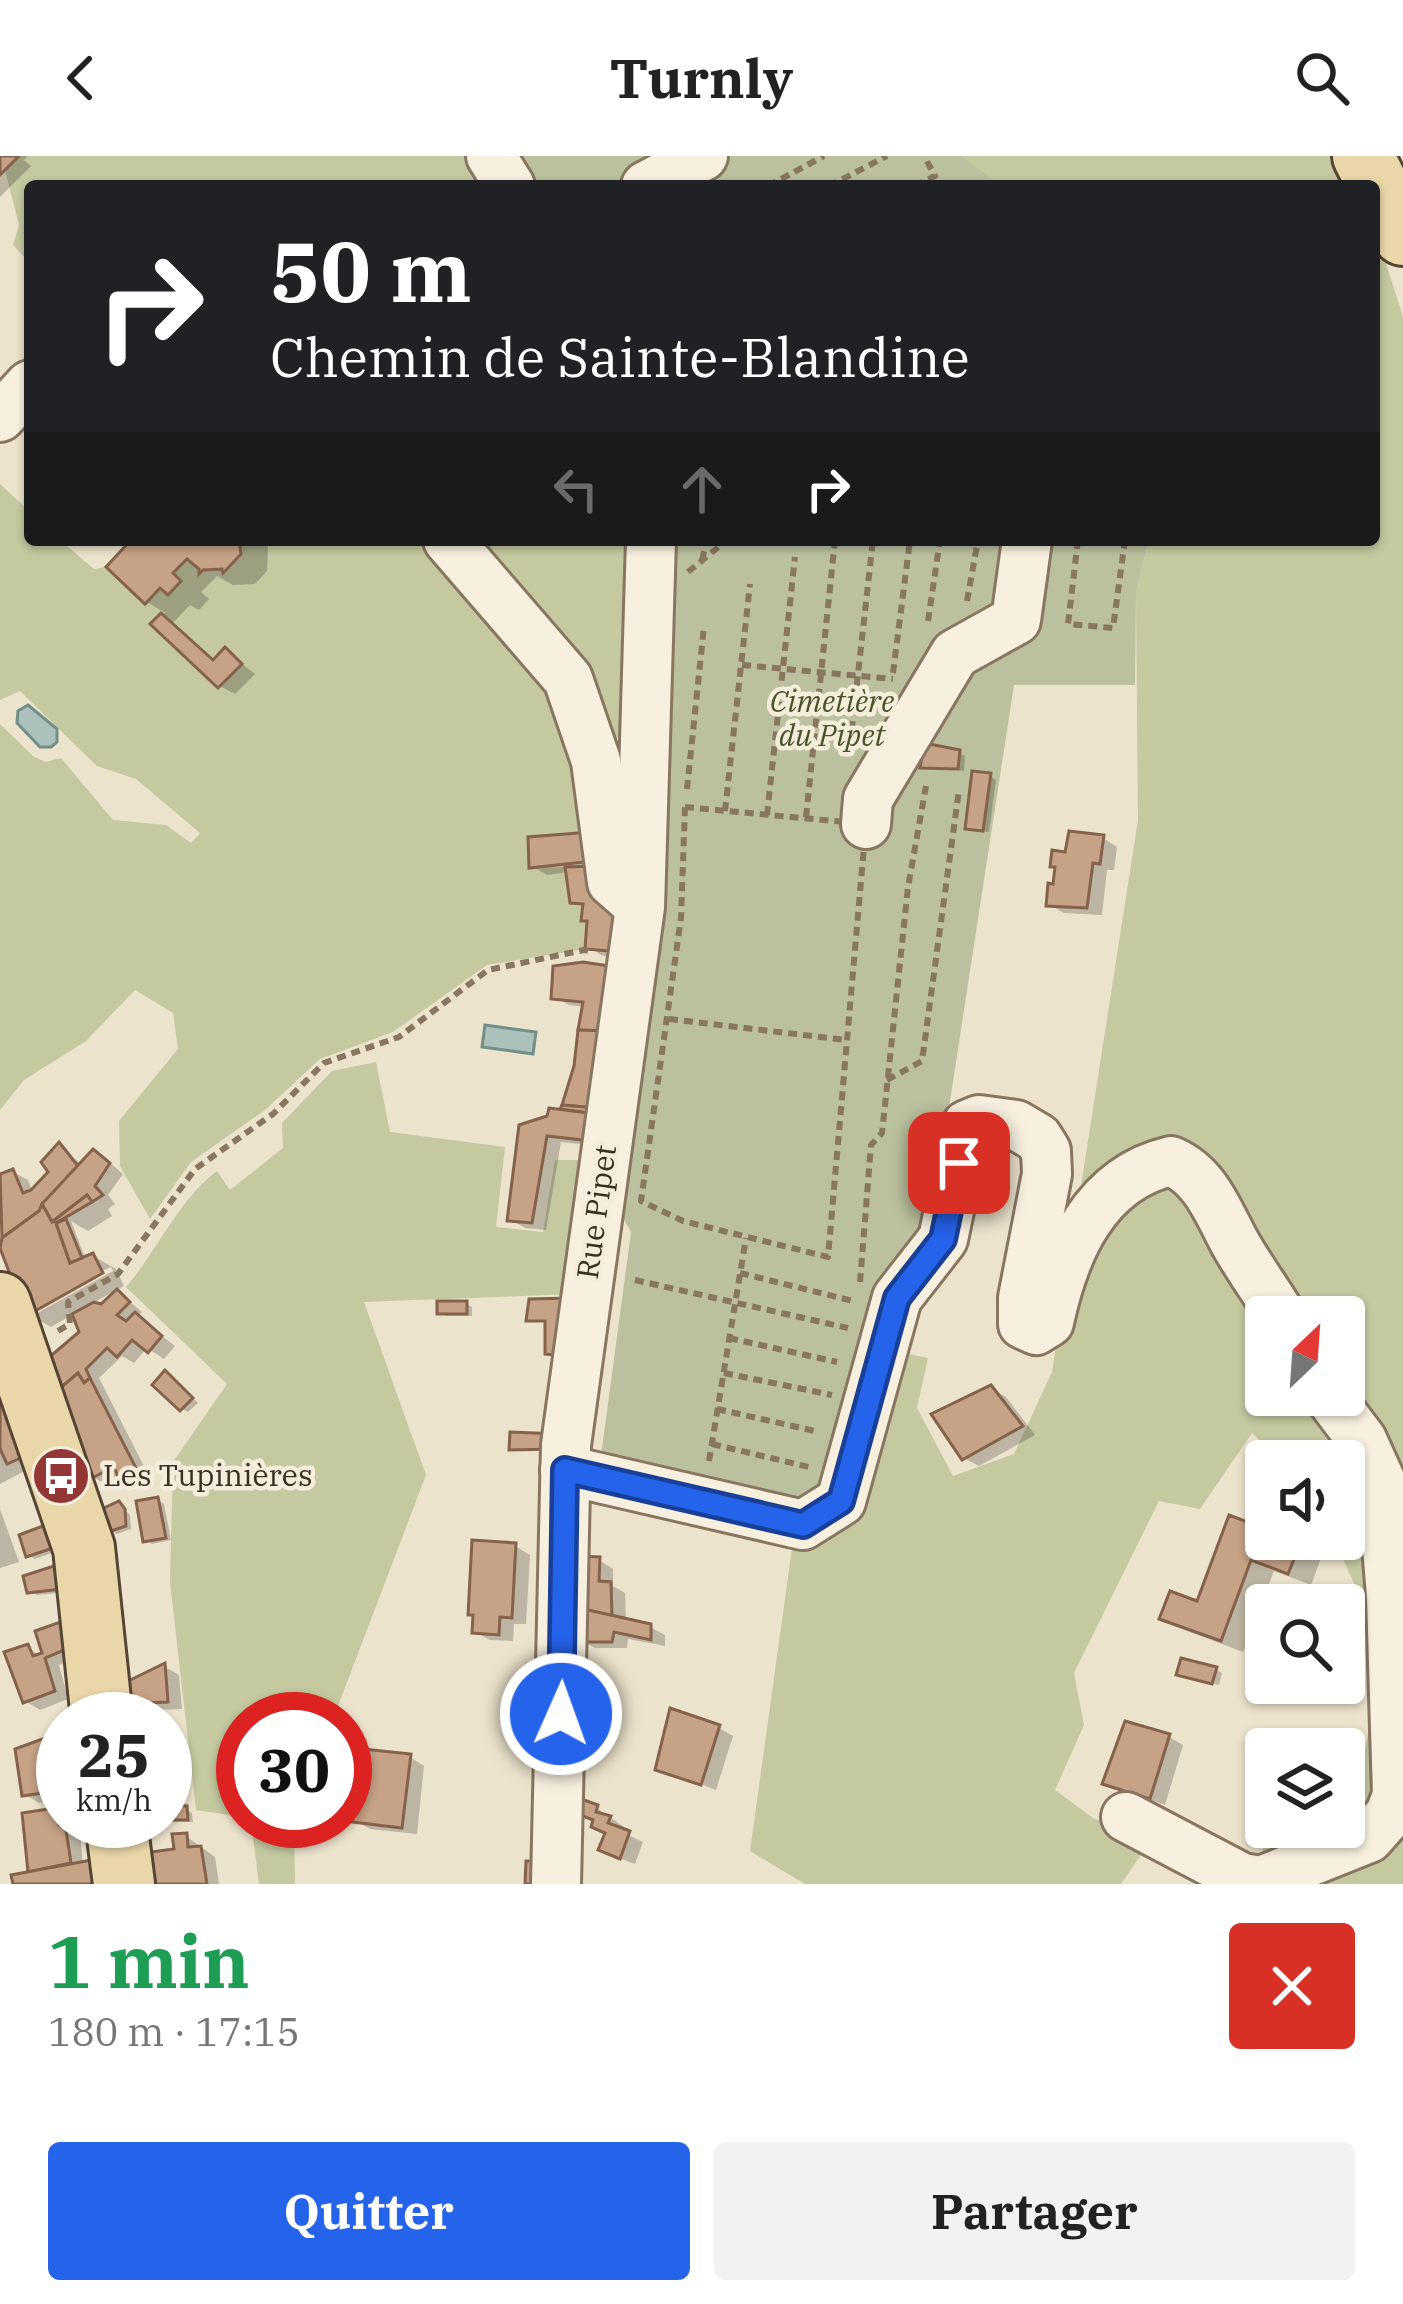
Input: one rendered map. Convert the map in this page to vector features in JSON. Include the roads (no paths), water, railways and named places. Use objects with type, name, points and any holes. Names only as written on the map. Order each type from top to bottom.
[{"type":"main road","points":[[1380,190],[1403,235]]},
{"type":"main road","points":[[6,1336],[84,1548],[99,1692]]},
{"type":"main road","points":[[119,1848],[124,1884]]},
{"type":"street","points":[[658,180],[704,156]]},
{"type":"street","points":[[0,417],[24,391]]},
{"type":"street","points":[[453,546],[568,679],[596,761],[612,882],[640,907]]},
{"type":"street","name":"Rue Pipet","points":[[556,1884],[565,1470],[586,1281],[640,907],[651,546]]},
{"type":"street","points":[[866,824],[868,799],[955,654],[1016,620],[1026,546]]},
{"type":"street","points":[[565,1470],[803,1525],[841,1501],[897,1298],[943,1239],[967,1125],[979,1120],[1016,1125],[1038,1138],[1046,1151],[1047,1174],[1023,1298],[1023,1324],[1036,1330],[1049,1322],[1075,1239],[1094,1210],[1135,1173],[1171,1161],[1186,1168],[1210,1196],[1269,1296]]},
{"type":"street","points":[[1126,1817],[1242,1878],[1261,1881],[1370,1838],[1390,1814],[1397,1796],[1398,1750],[1382,1484],[1362,1440],[1344,1416]]},
{"type":"water","points":[[28,705],[57,729],[57,742],[51,747],[40,747],[17,723],[18,711]]},
{"type":"water","points":[[485,1025],[536,1032],[533,1054],[482,1047]]},
{"type":"place","name":"Les Tupinières","points":[[61,1476]]},
{"type":"park label","name":"Cimetière du Pipet","points":[[832,719]]}]
